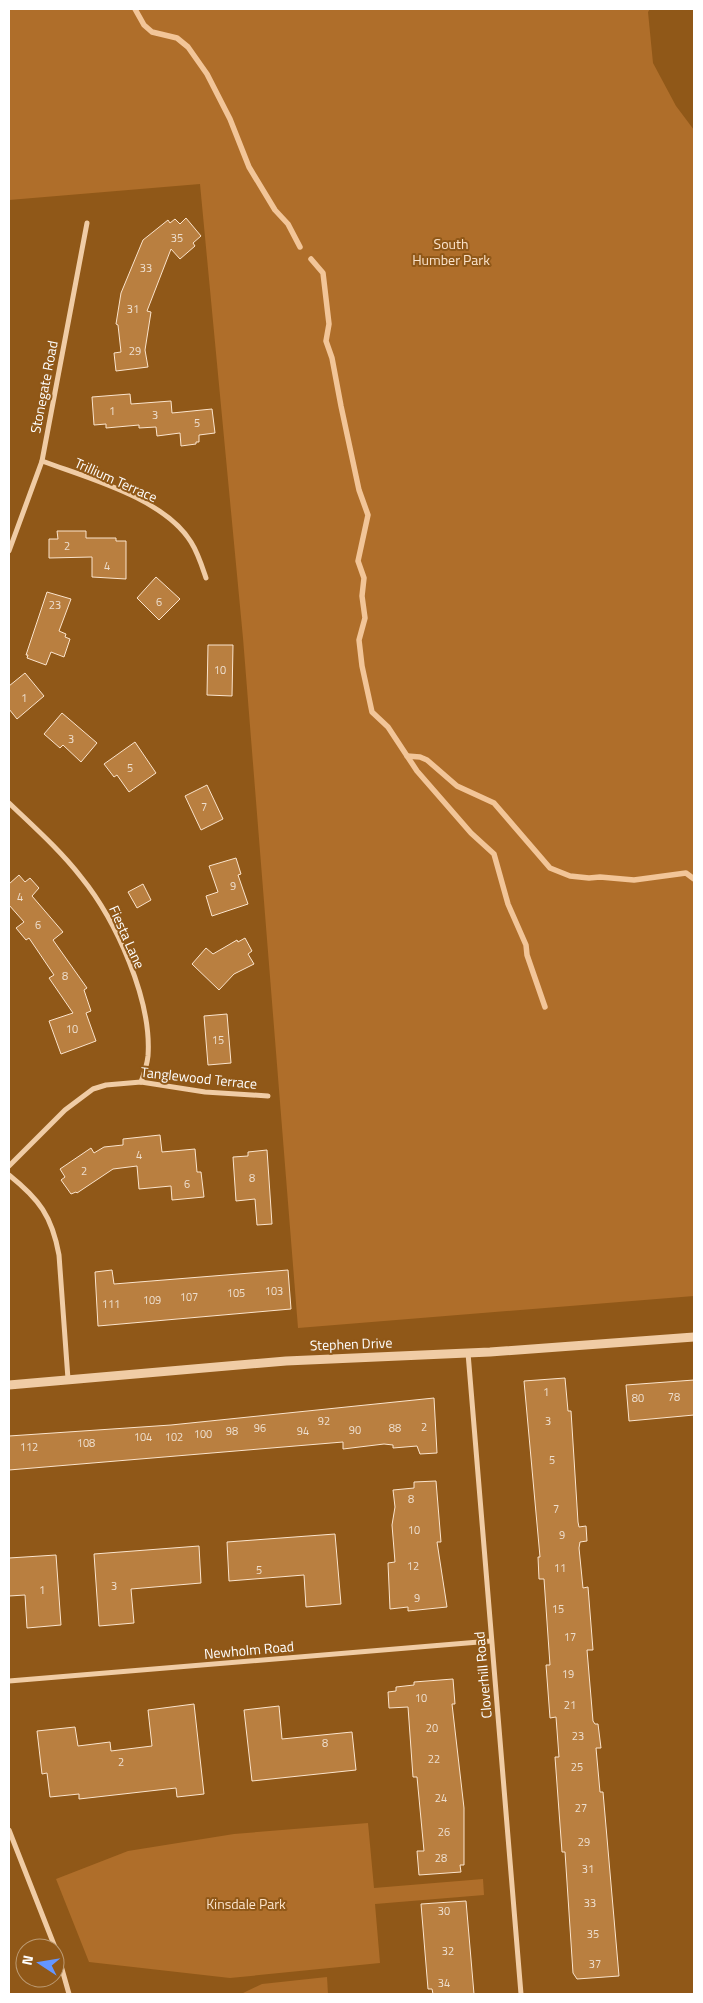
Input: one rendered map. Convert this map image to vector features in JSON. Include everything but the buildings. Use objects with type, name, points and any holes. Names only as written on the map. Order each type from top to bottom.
[{"type":"street","name":"Stonegate Road","points":[[9,551],[42,461],[87,222]]},
{"type":"street","name":"Trillium Terrace","points":[[42,461],[122,492],[164,515],[191,541],[206,578]]},
{"type":"street","name":"Fiesta Lane","points":[[9,803],[56,848],[82,877],[106,913],[129,965],[144,1010],[148,1058],[141,1082]]},
{"type":"street","name":"Tanglewood Terrace","points":[[9,1166],[55,1119],[93,1089],[106,1085],[141,1082],[205,1092],[268,1096]]},
{"type":"street","points":[[9,1175],[31,1192],[42,1205],[56,1236],[60,1254],[68,1379]]},
{"type":"street","name":"Stephen Drive","points":[[9,1385],[286,1361],[468,1353],[694,1337]]},
{"type":"street","name":"Cloverhill Road","points":[[468,1353],[521,1994]]},
{"type":"street","name":"Newholm Road","points":[[9,1681],[492,1641]]},
{"type":"street","points":[[9,1830],[58,1955],[70,1994]]},
{"type":"green space","name":"South Humber Park","points":[[9,9],[650,9],[648,12],[653,63],[676,106],[694,130],[694,1296],[298,1328],[243,638],[200,184],[9,200]]},
{"type":"green space","name":"Kinsdale Park","points":[[368,1823],[374,1888],[483,1879],[484,1895],[375,1904],[380,1963],[230,1978],[89,1962],[56,1879],[128,1851],[234,1834]]},
{"type":"green space","points":[[327,1977],[328,1994],[241,1994],[262,1984]]},
{"type":"waterway","points":[[135,9],[144,25],[152,32],[177,38],[188,47],[207,74],[230,119],[249,167],[275,210],[288,224],[300,247]]},
{"type":"waterway","points":[[311,259],[323,273],[329,324],[326,341],[332,358],[359,490],[368,515],[358,561],[364,578],[362,596],[365,618],[359,640],[362,666],[372,712],[388,727],[417,771],[471,833],[494,854],[508,904],[526,945],[527,955],[545,1007]]},
{"type":"waterway","points":[[407,756],[420,757],[427,760],[457,786],[494,803],[550,868],[570,876],[589,878],[634,880],[686,873],[694,879]]}]
